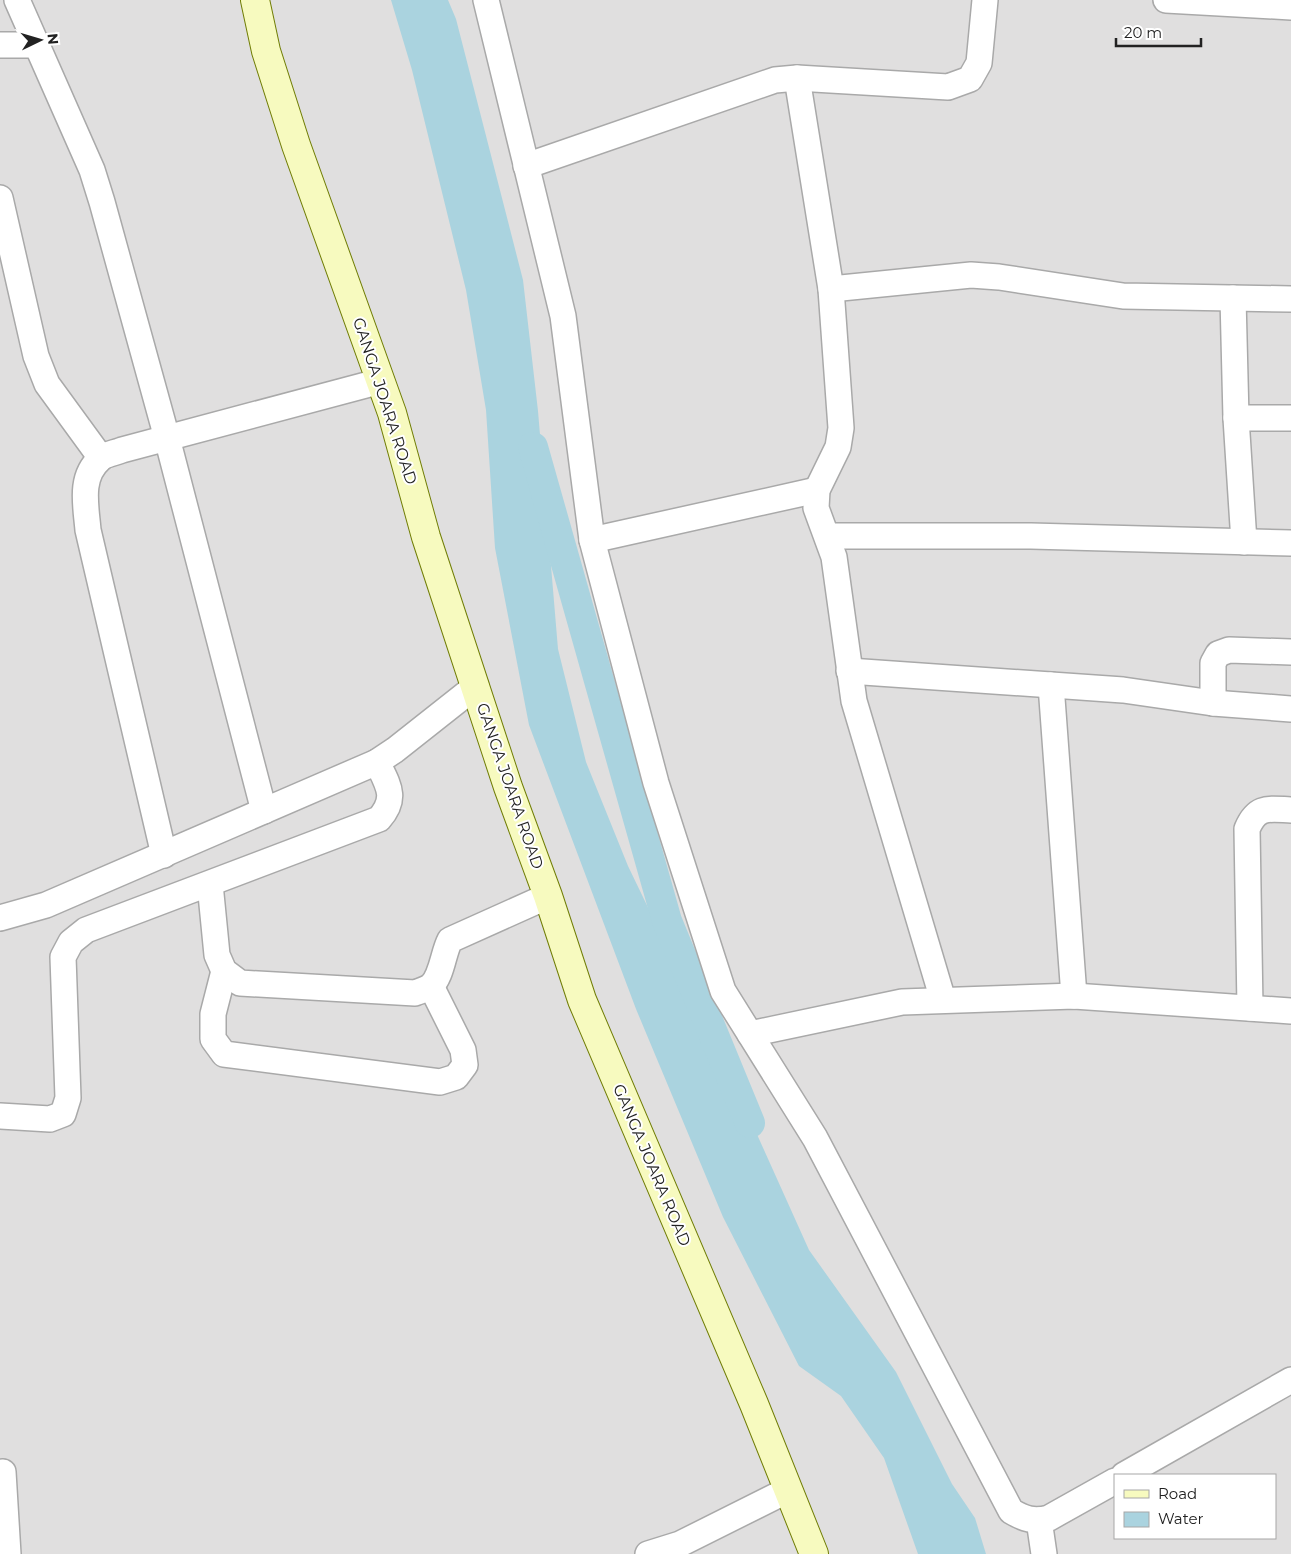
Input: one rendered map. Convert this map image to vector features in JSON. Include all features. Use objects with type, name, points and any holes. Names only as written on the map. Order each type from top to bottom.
[{"type":"main road","name":"GANGA JOARA ROAD","points":[[255,0],[266,51],[296,145],[324,230],[381,380],[426,536],[508,788],[548,896],[582,1000],[814,1554]]},
{"type":"street","points":[[17,0],[92,170],[102,202],[167,438],[264,811]]},
{"type":"street","points":[[486,0],[563,316],[592,540],[656,783],[723,991],[815,1138],[1011,1510],[1024,1519],[1039,1520],[1049,1518],[1114,1482]]},
{"type":"street","points":[[526,166],[747,88],[775,80],[797,78],[948,87],[970,79],[979,63],[985,0]]},
{"type":"street","points":[[1166,0],[1291,7]]},
{"type":"street","points":[[0,45],[37,45]]},
{"type":"street","points":[[797,78],[831,289],[841,428],[838,447],[817,490],[816,508],[828,536],[834,557],[849,671],[858,717],[943,1000]]},
{"type":"street","points":[[0,198],[36,356],[47,384],[101,458]]},
{"type":"street","points":[[831,289],[971,275],[999,277],[1123,296],[1291,299]]},
{"type":"street","points":[[1233,298],[1236,418],[1244,542]]},
{"type":"street","points":[[164,855],[88,530],[85,495],[89,472],[101,458],[167,438],[381,380]]},
{"type":"street","points":[[1236,418],[1291,418]]},
{"type":"street","points":[[592,540],[817,490]]},
{"type":"street","points":[[828,536],[1031,536],[1291,543]]},
{"type":"street","points":[[1213,703],[1213,663],[1218,654],[1228,650],[1291,652]]},
{"type":"street","points":[[849,671],[1123,690],[1213,703],[1291,709]]},
{"type":"street","points":[[1051,685],[1074,996]]},
{"type":"street","points":[[0,918],[46,905],[377,762],[476,686]]},
{"type":"street","points":[[0,1116],[50,1119],[63,1114],[68,1098],[63,958],[71,942],[86,930],[379,819],[388,809],[391,792],[377,762]]},
{"type":"street","points":[[1250,1008],[1248,829],[1252,817],[1263,809],[1291,810]]},
{"type":"street","points":[[210,884],[217,955],[224,971],[240,983],[262,986],[415,993],[431,986],[438,975],[444,951],[450,940],[548,896]]},
{"type":"street","points":[[224,971],[213,1014],[213,1039],[224,1054],[440,1082],[456,1076],[465,1065],[463,1050],[431,986]]},
{"type":"street","points":[[750,1034],[902,1002],[943,1000],[1074,996],[1291,1011]]},
{"type":"street","points":[[1126,1474],[1291,1380]]},
{"type":"street","points":[[3,1472],[8,1554]]},
{"type":"street","points":[[648,1554],[680,1544],[788,1490]]},
{"type":"street","points":[[1037,1552],[1039,1520]]},
{"type":"shaded area","points":[[0,0],[1291,0],[1291,1554],[0,1554]]},
{"type":"water","points":[[391,0],[448,0],[456,19],[523,280],[538,411],[558,649],[586,762],[628,866],[751,1121],[809,1250],[896,1372],[952,1484],[975,1518],[986,1554],[918,1554],[884,1458],[841,1396],[799,1366],[723,1217],[636,1009],[529,725],[495,548],[486,410],[466,290],[412,70]]},
{"type":"waterway","points":[[533,447],[667,921],[750,1123]]}]
